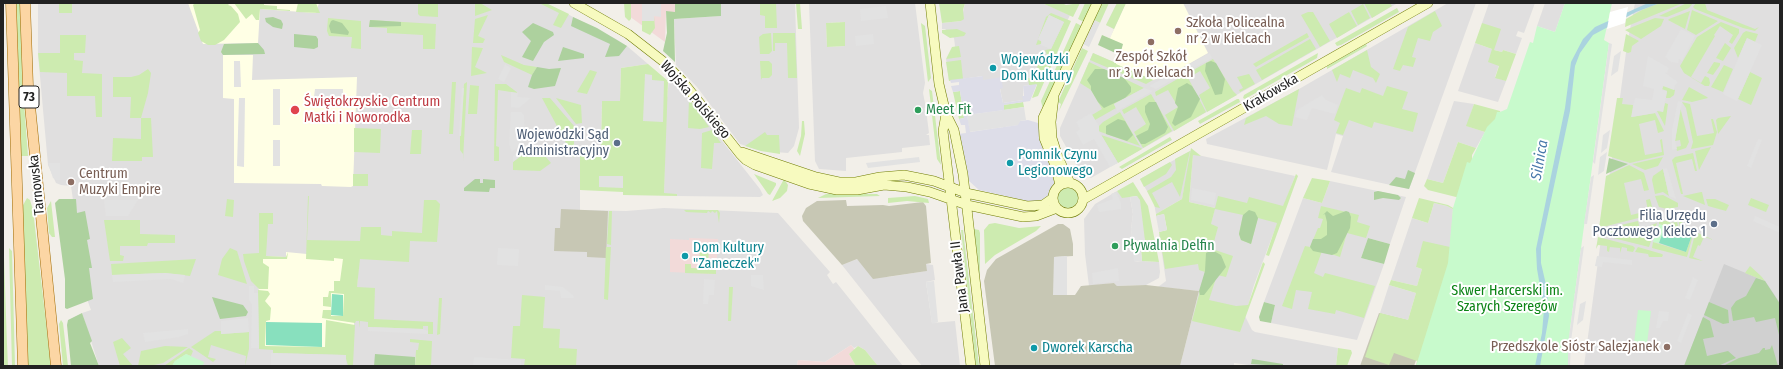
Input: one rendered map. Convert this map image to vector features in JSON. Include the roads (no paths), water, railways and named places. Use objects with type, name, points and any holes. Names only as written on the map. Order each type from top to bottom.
[{"type":"main road","name":"Tarnowska","points":[[11,3],[23,366]]},
{"type":"main road","name":"Tarnowska","points":[[25,3],[28,94],[56,366]]},
{"type":"street","name":"Wojska Polskiego","points":[[574,3],[628,34],[664,62],[684,83],[750,163],[799,176]]},
{"type":"street","points":[[930,3],[939,84],[946,114]]},
{"type":"street","points":[[1060,185],[1055,165],[1046,144],[1043,126],[1045,112],[1049,103],[1054,97],[1097,3]]},
{"type":"street","name":"Krakowska","points":[[1084,199],[1428,3]]},
{"type":"street","points":[[1054,97],[1051,122],[1052,138],[1058,157],[1070,183],[1081,189],[1084,199],[1081,207],[1073,213],[1064,213],[1057,208],[1053,198],[1054,193],[1060,185],[1070,183]]},
{"type":"street","name":"Jana Pawła II","points":[[946,114],[943,131],[971,366]]},
{"type":"street","name":"Jana Pawła II","points":[[946,114],[954,130],[966,193],[985,366]]},
{"type":"street","points":[[799,176],[845,183],[887,176],[911,176],[934,181],[966,193],[1035,206],[1043,205],[1053,198]]},
{"type":"street","points":[[799,176],[829,189],[846,191],[884,185],[902,186],[924,190],[967,205],[1023,217],[1036,216],[1057,208]]},
{"type":"street","name":"Krakowska","points":[[1081,189],[1114,181]]},
{"type":"water","points":[[1648,3],[1660,3],[1636,12],[1593,35],[1580,53],[1575,66],[1570,111],[1541,247],[1541,263],[1547,289],[1549,316],[1540,366],[1535,366],[1542,333],[1544,309],[1537,269],[1536,249],[1565,108],[1571,62],[1583,39],[1595,27]]},
{"type":"place","name":"Szkoła Policealna nr 2 w Kielcach","points":[[1178,31]]},
{"type":"place","name":"Zespół Szkół nr 3 w Kielcach","points":[[1151,42]]},
{"type":"place","name":"Wojewódzki Dom Kultury","points":[[993,68]]},
{"type":"place","name":"Świętokrzyskie Centrum Matki i Noworodka","points":[[295,110]]},
{"type":"place","name":"Meet Fit","points":[[918,110]]},
{"type":"place","name":"Wojewódzki Sąd Administracyjny","points":[[617,143]]},
{"type":"place","name":"Pomnik Czynu Legionowego","points":[[1010,163]]},
{"type":"place","name":"Centrum Muzyki Empire","points":[[71,182]]},
{"type":"place","name":"Filia Urzędu Pocztowego Kielce 1","points":[[1714,224]]},
{"type":"place","name":"Pływalnia Delfin","points":[[1115,246]]},
{"type":"place","name":"Dom Kultury \"Zameczek\"","points":[[685,256]]},
{"type":"place","name":"Przedszkole Sióstr Salezjanek","points":[[1667,347]]},
{"type":"place","name":"Dworek Karscha","points":[[1034,348]]},
{"type":"water label","name":"Silnica","points":[[1540,160]]},
{"type":"park label","name":"Skwer Harcerski im. Szarych Szeregów","points":[[1507,300]]}]
